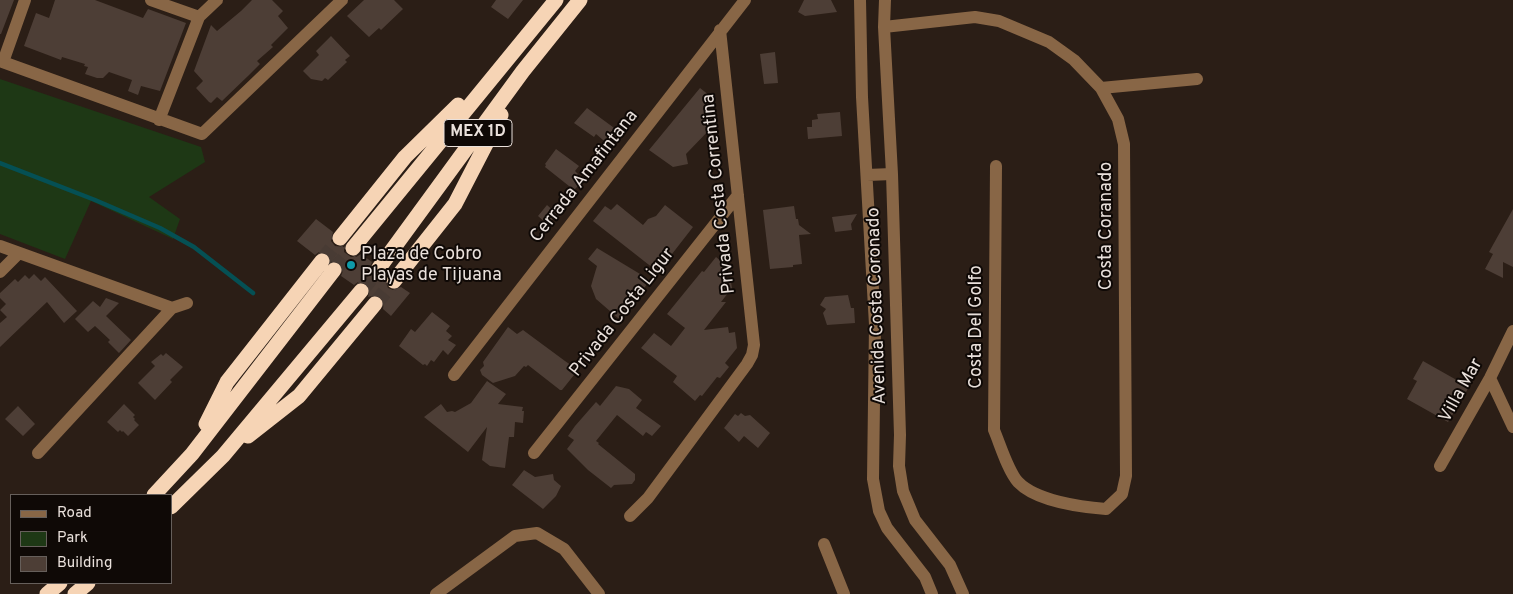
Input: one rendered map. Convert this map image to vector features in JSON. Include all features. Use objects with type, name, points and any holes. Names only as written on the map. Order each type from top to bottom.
[{"type":"highway","name":"MEX 1D","points":[[353,248],[509,55],[556,0]]},
{"type":"highway","name":"MEX 1D","points":[[379,268],[523,71],[580,0]]},
{"type":"highway","points":[[340,238],[405,157],[509,55]]},
{"type":"highway","points":[[394,281],[455,204],[523,71]]},
{"type":"highway","points":[[192,454],[227,382],[322,261]]},
{"type":"highway","points":[[155,494],[192,454],[334,270]]},
{"type":"highway","points":[[172,506],[223,456],[361,291]]},
{"type":"highway","points":[[223,456],[299,396],[376,304]]},
{"type":"highway","points":[[47,594],[59,584]]},
{"type":"highway","points":[[75,594],[87,584]]},
{"type":"street","points":[[25,0],[2,61],[159,120],[202,134],[342,0]]},
{"type":"street","points":[[151,0],[199,17]]},
{"type":"street","points":[[159,120],[199,17],[217,0]]},
{"type":"street","name":"Cerrada Amafintana","points":[[454,375],[744,0]]},
{"type":"street","name":"Avenida Costa Coronado","points":[[860,0],[862,97],[875,325],[873,479],[879,511],[887,528],[925,578],[932,594]]},
{"type":"street","name":"Avenida Costa Coronado","points":[[885,0],[884,27],[892,174],[900,434],[899,466],[903,490],[915,520],[950,565],[962,594]]},
{"type":"street","name":"Costa Coranado","points":[[884,27],[975,17],[999,21],[1049,42],[1074,60],[1101,88],[1118,119],[1124,144],[1126,476],[1122,494],[1106,509],[1083,507],[1036,494],[1019,482]]},
{"type":"street","name":"Privada Costa Correntina","points":[[630,516],[648,498],[752,355],[754,344],[720,30]]},
{"type":"street","points":[[1101,88],[1197,79]]},
{"type":"street","name":"Costa Del Golfo","points":[[996,166],[994,430],[1004,455],[1019,482]]},
{"type":"street","points":[[867,175],[892,174]]},
{"type":"street","name":"Privada Costa Ligur","points":[[534,453],[738,195]]},
{"type":"street","points":[[0,246],[172,308]]},
{"type":"street","points":[[0,272],[19,253]]},
{"type":"street","points":[[38,453],[172,308],[187,303]]},
{"type":"street","name":"Villa Mar","points":[[1440,466],[1490,378],[1513,331]]},
{"type":"street","points":[[1490,378],[1513,427]]},
{"type":"street","points":[[436,594],[515,536],[537,533],[564,549],[599,594]]},
{"type":"street","points":[[824,544],[844,594]]},
{"type":"green space","points":[[0,79],[201,147],[205,162],[149,197],[180,219],[173,239],[91,201],[65,259],[0,234]]},
{"type":"building","points":[[0,0],[14,0],[1,34],[0,34]]},
{"type":"building","points":[[55,0],[95,0],[143,18],[148,9],[186,23],[160,91],[141,86],[138,95],[128,91],[132,80],[109,72],[103,78],[97,78],[85,74],[88,67],[84,66],[85,64],[62,57],[61,60],[24,46],[36,13],[49,18]]},
{"type":"building","points":[[252,0],[272,0],[283,11],[278,16],[288,28],[271,45],[273,47],[257,61],[260,64],[248,76],[222,101],[217,97],[211,103],[196,88],[203,81],[194,71],[211,25],[217,31]]},
{"type":"building","points":[[364,0],[394,0],[403,9],[381,30],[379,28],[369,37],[347,16]]},
{"type":"building","points":[[496,0],[523,0],[508,19],[491,7]]},
{"type":"building","points":[[804,0],[831,0],[837,12],[805,16],[798,12]]},
{"type":"building","points":[[331,36],[350,56],[345,60],[347,62],[328,80],[325,78],[322,81],[311,79],[303,71],[319,55],[316,51]]},
{"type":"building","points":[[775,52],[778,83],[764,84],[760,54]]},
{"type":"building","points":[[700,88],[714,99],[711,103],[713,104],[713,126],[686,154],[688,164],[673,167],[649,150]]},
{"type":"building","points":[[587,108],[621,133],[610,146],[596,134],[594,137],[574,123]]},
{"type":"building","points":[[840,112],[842,136],[808,139],[807,127],[812,127],[812,120],[818,119],[817,114]]},
{"type":"building","points":[[556,149],[579,166],[575,171],[578,174],[575,177],[582,182],[574,190],[545,167],[545,164]]},
{"type":"building","points":[[617,204],[643,225],[648,219],[656,216],[665,205],[693,227],[658,272],[593,221],[605,206],[611,210]]},
{"type":"building","points":[[547,205],[557,214],[548,225],[538,216]]},
{"type":"building","points":[[794,206],[799,225],[811,234],[799,235],[802,264],[793,265],[793,267],[770,269],[763,210]]},
{"type":"building","points":[[1513,209],[1513,267],[1503,262],[1503,278],[1485,269],[1493,254],[1489,252]]},
{"type":"building","points":[[857,214],[851,224],[852,230],[835,232],[832,217]]},
{"type":"building","name":"Plaza de Cobro Playas de Tijuana","points":[[316,219],[333,232],[331,241],[335,246],[344,247],[344,252],[351,257],[361,254],[372,262],[370,267],[373,275],[378,277],[387,275],[385,280],[388,288],[393,290],[401,287],[410,293],[391,316],[383,309],[384,301],[381,297],[376,295],[368,297],[370,288],[367,284],[358,282],[354,285],[341,276],[343,271],[340,263],[331,261],[328,254],[324,252],[319,252],[315,255],[297,241]]},
{"type":"building","points":[[597,248],[650,280],[624,316],[618,318],[596,299],[591,286],[597,266],[588,259]]},
{"type":"building","points":[[716,257],[730,269],[724,276],[731,282],[732,288],[721,302],[726,302],[704,330],[728,327],[729,333],[735,332],[737,348],[725,363],[729,367],[695,401],[673,382],[677,376],[641,348],[654,333],[671,346],[685,328],[667,314]]},
{"type":"building","points":[[34,274],[41,281],[45,277],[77,311],[64,323],[47,302],[0,347],[0,323],[7,317],[0,310],[6,304],[0,298],[0,293],[15,279],[18,282],[25,275],[29,279]]},
{"type":"building","points":[[848,295],[851,308],[854,308],[855,323],[827,325],[823,313],[826,309],[820,305],[825,297]]},
{"type":"building","points":[[106,298],[119,303],[106,316],[131,340],[119,353],[108,342],[110,340],[95,326],[88,332],[75,319],[93,301],[100,307]]},
{"type":"building","points":[[432,312],[450,326],[446,331],[452,336],[448,340],[456,345],[448,355],[443,350],[434,362],[431,360],[427,366],[423,365],[399,346],[411,329],[415,332]]},
{"type":"building","points":[[508,327],[517,334],[523,330],[578,370],[562,390],[528,365],[524,366],[515,376],[493,383],[482,375],[480,370],[484,366],[483,362]]},
{"type":"building","points":[[166,353],[183,367],[170,380],[172,382],[155,400],[138,383],[155,366],[151,362],[161,354],[163,356]]},
{"type":"building","points":[[1423,361],[1469,387],[1448,422],[1407,399],[1417,381],[1413,379]]},
{"type":"building","points":[[487,381],[506,394],[498,404],[523,407],[522,411],[524,411],[523,423],[515,422],[514,437],[509,437],[505,468],[490,466],[482,460],[487,427],[468,452],[424,417],[441,404],[447,412],[455,412],[471,403]]},
{"type":"building","points":[[616,386],[629,389],[642,400],[636,408],[661,426],[652,436],[646,432],[643,436],[617,415],[596,441],[635,474],[635,480],[632,484],[614,485],[611,488],[588,470],[567,449],[574,440],[568,436],[575,426],[596,402],[600,406]]},
{"type":"building","points":[[124,404],[135,415],[133,417],[134,420],[139,425],[128,436],[123,431],[120,430],[118,432],[107,422]]},
{"type":"building","points":[[18,406],[35,424],[23,436],[5,419]]},
{"type":"building","points":[[741,413],[745,416],[750,415],[770,433],[758,448],[744,436],[739,442],[724,428],[735,414],[738,416]]},
{"type":"building","points":[[524,470],[535,477],[553,474],[554,480],[561,486],[556,496],[543,509],[512,485]]},
{"type":"waterway","points":[[0,163],[160,228],[194,247],[253,293]]},
{"type":"tunnel","points":[[322,261],[340,238]]},
{"type":"tunnel","points":[[334,270],[353,248]]},
{"type":"tunnel","points":[[361,291],[379,268]]},
{"type":"tunnel","points":[[375,304],[394,281]]},
{"type":"place","name":"Plaza de Cobro Playas de Tijuana","points":[[351,265]]}]
